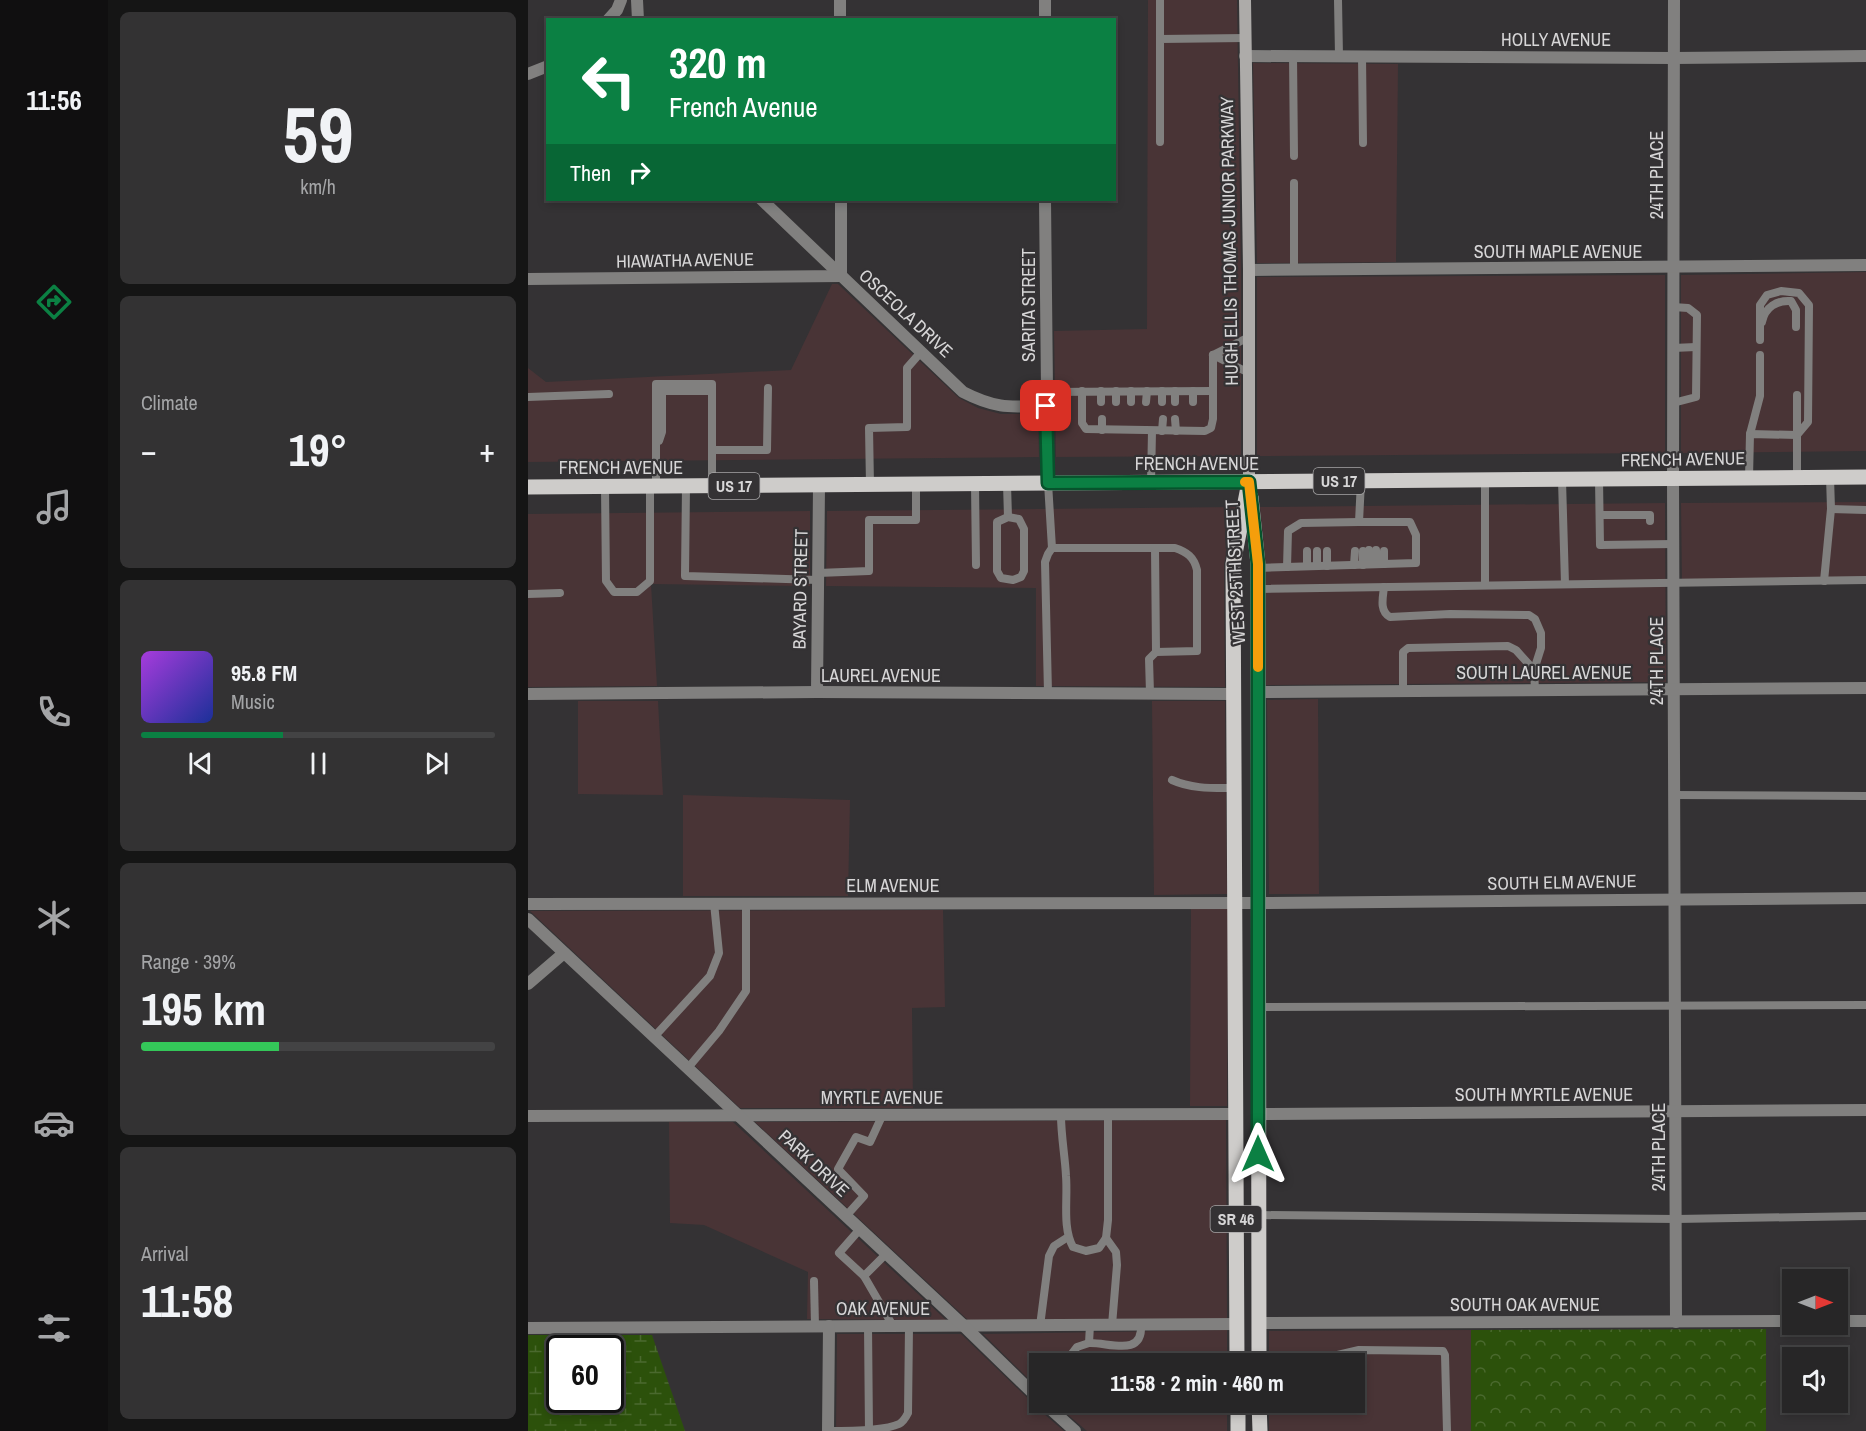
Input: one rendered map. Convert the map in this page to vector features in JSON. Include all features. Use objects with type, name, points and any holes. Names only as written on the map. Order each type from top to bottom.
[{"type":"main road","name":"HUGH ELLIS THOMAS JUNIOR PARKWAY","points":[[1245,0],[1249,482]]},
{"type":"main road","name":"FRENCH AVENUE","points":[[528,487],[1866,477]]},
{"type":"main road","name":"WEST 25TH STREET","points":[[1249,482],[1258,568],[1259,1353]]},
{"type":"main road","name":"WEST 25TH STREET","points":[[1237,1353],[1233,564],[1249,482]]},
{"type":"main road","points":[[1236,1114],[1246,1132],[1247,1191],[1258,1215]]},
{"type":"main road","points":[[1238,1413],[1238,1431]]},
{"type":"main road","points":[[1259,1413],[1260,1431]]},
{"type":"street","points":[[610,18],[617,10],[621,0]]},
{"type":"street","points":[[637,0],[638,18]]},
{"type":"street","points":[[840,0],[840,18]]},
{"type":"street","points":[[1045,0],[1045,18]]},
{"type":"street","name":"24TH PLACE","points":[[1674,0],[1676,1322]]},
{"type":"street","name":"HOLLY AVENUE","points":[[1245,56],[1674,58],[1866,56]]},
{"type":"street","points":[[528,74],[546,67]]},
{"type":"street","points":[[528,74],[546,75]]},
{"type":"street","name":"OSCEOLA DRIVE","points":[[763,201],[963,392],[982,402],[1003,407],[1046,406]]},
{"type":"street","points":[[841,201],[842,276]]},
{"type":"street","name":"SARITA STREET","points":[[1045,201],[1048,483]]},
{"type":"street","name":"SOUTH MAPLE AVENUE","points":[[1249,270],[1866,265]]},
{"type":"street","name":"HIAWATHA AVENUE","points":[[528,279],[842,276]]},
{"type":"street","name":"BAYARD STREET","points":[[817,692],[819,486]]},
{"type":"street","name":"SOUTH LAUREL AVENUE","points":[[1258,692],[1866,688]]},
{"type":"street","name":"LAUREL AVENUE","points":[[528,694],[817,692],[1233,694]]},
{"type":"street","name":"SOUTH ELM AVENUE","points":[[1259,903],[1866,898]]},
{"type":"street","name":"ELM AVENUE","points":[[528,904],[1259,903]]},
{"type":"street","name":"PARK DRIVE","points":[[528,919],[1029,1389]]},
{"type":"street","points":[[528,984],[564,953]]},
{"type":"street","name":"SOUTH MYRTLE AVENUE","points":[[1258,1114],[1866,1110]]},
{"type":"street","name":"MYRTLE AVENUE","points":[[528,1116],[1236,1114]]},
{"type":"street","name":"SOUTH OAK AVENUE","points":[[1258,1323],[1782,1321]]},
{"type":"street","points":[[1848,1321],[1866,1321]]},
{"type":"street","name":"OAK AVENUE","points":[[528,1328],[1237,1324]]},
{"type":"street","points":[[828,1431],[829,1326]]},
{"type":"street","name":"PARK DRIVE","points":[[1055,1413],[1076,1431]]},
{"type":"lane","points":[[1160,0],[1160,142]]},
{"type":"lane","points":[[1338,0],[1339,56]]},
{"type":"lane","points":[[1160,39],[1245,38]]},
{"type":"lane","points":[[1293,56],[1294,156]]},
{"type":"lane","points":[[1362,56],[1363,143]]},
{"type":"lane","points":[[1294,183],[1294,270]]},
{"type":"lane","points":[[1796,327],[1795,306],[1791,302],[1776,303],[1762,318],[1760,340],[1760,305],[1767,295],[1780,291],[1799,293],[1809,305],[1808,422],[1797,435]]},
{"type":"lane","points":[[1673,307],[1688,308],[1697,315],[1696,397],[1673,403]]},
{"type":"lane","points":[[1214,355],[1249,337]]},
{"type":"lane","points":[[1673,348],[1696,347]]},
{"type":"lane","points":[[870,485],[870,428],[908,427],[907,368],[921,352]]},
{"type":"lane","points":[[1082,391],[1082,423],[1086,429],[1205,430],[1211,428],[1213,419],[1214,355]]},
{"type":"lane","points":[[1214,355],[1249,373]]},
{"type":"lane","points":[[1749,478],[1750,434],[1760,396],[1760,356]]},
{"type":"lane","points":[[605,487],[606,581],[614,592],[637,592],[650,581],[656,448],[656,384],[712,384],[712,486]]},
{"type":"lane","points":[[712,450],[767,450],[768,388]]},
{"type":"lane","points":[[1101,391],[1101,402]]},
{"type":"lane","points":[[1116,391],[1116,402]]},
{"type":"lane","points":[[1131,391],[1131,402]]},
{"type":"lane","points":[[1146,402],[1147,391]]},
{"type":"lane","points":[[1162,391],[1162,402]]},
{"type":"lane","points":[[1175,391],[1175,402]]},
{"type":"lane","points":[[1193,391],[1193,402]]},
{"type":"lane","points":[[1046,392],[1212,391]]},
{"type":"lane","points":[[528,397],[609,394]]},
{"type":"lane","points":[[1797,395],[1797,477]]},
{"type":"lane","points":[[1102,419],[1102,430]]},
{"type":"lane","points":[[1116,419],[1116,430]]},
{"type":"lane","points":[[1131,419],[1131,430]]},
{"type":"lane","points":[[1146,419],[1149,431],[1151,483]]},
{"type":"lane","points":[[1162,419],[1162,431]]},
{"type":"lane","points":[[1175,419],[1176,431]]},
{"type":"lane","points":[[1193,419],[1193,430]]},
{"type":"lane","points":[[1750,434],[1797,435]]},
{"type":"lane","points":[[1824,581],[1831,509],[1830,477]]},
{"type":"lane","points":[[1599,479],[1600,545],[1622,541],[1674,544]]},
{"type":"lane","points":[[1485,480],[1485,585]]},
{"type":"lane","points":[[1562,480],[1566,584]]},
{"type":"lane","points":[[1361,481],[1373,526]]},
{"type":"lane","points":[[1048,483],[1052,548],[1045,562],[1048,693]]},
{"type":"lane","points":[[686,486],[686,576],[818,577],[869,571],[869,520],[916,520],[916,484]]},
{"type":"lane","points":[[975,484],[976,565]]},
{"type":"lane","points":[[1007,484],[1008,517]]},
{"type":"lane","points":[[1831,509],[1866,510]]},
{"type":"lane","points":[[1600,515],[1621,518],[1650,515],[1650,521]]},
{"type":"lane","points":[[1008,517],[1020,519],[1024,529],[1024,571],[1021,577],[1013,580],[1000,578],[997,572],[998,522],[1008,517]]},
{"type":"lane","points":[[1258,568],[1416,564],[1416,535],[1410,522],[1327,527],[1311,527],[1301,523],[1288,531],[1287,567]]},
{"type":"lane","points":[[1052,548],[1175,548],[1190,555],[1197,570],[1197,651],[1156,652],[1149,659],[1150,693]]},
{"type":"lane","points":[[1155,548],[1156,652]]},
{"type":"lane","points":[[1312,551],[1312,566]]},
{"type":"lane","points":[[1327,551],[1327,566]]},
{"type":"lane","points":[[1369,564],[1370,551]]},
{"type":"lane","points":[[1369,564],[1370,551]]},
{"type":"lane","points":[[1369,564],[1370,551]]},
{"type":"lane","points":[[1258,589],[1866,580]]},
{"type":"lane","points":[[1384,587],[1383,610],[1390,617],[1450,614],[1529,615],[1535,619],[1541,633],[1541,648],[1534,670],[1535,690]]},
{"type":"lane","points":[[528,594],[560,593]]},
{"type":"lane","points":[[1403,691],[1402,652],[1408,648],[1508,646],[1516,650],[1534,670]]},
{"type":"lane","points":[[1172,780],[1184,786],[1196,788],[1234,788]]},
{"type":"lane","points":[[1674,795],[1866,796]]},
{"type":"lane","points":[[654,1037],[711,976],[719,952],[714,903]]},
{"type":"lane","points":[[687,1069],[719,1031],[746,991],[746,903]]},
{"type":"lane","points":[[1259,1007],[1866,1005]]},
{"type":"lane","points":[[1061,1115],[1068,1237],[1073,1247],[1086,1251],[1099,1248],[1106,1238],[1108,1115]]},
{"type":"lane","points":[[846,1216],[864,1196],[838,1169],[856,1137],[870,1142],[882,1116]]},
{"type":"lane","points":[[1258,1215],[1676,1219],[1866,1216]]},
{"type":"lane","points":[[860,1229],[839,1253],[864,1276],[893,1326]]},
{"type":"lane","points":[[1040,1326],[1049,1256],[1053,1246],[1068,1237]]},
{"type":"lane","points":[[1106,1238],[1116,1252],[1117,1265],[1112,1325]]},
{"type":"lane","points":[[864,1276],[886,1254]]},
{"type":"lane","points":[[814,1281],[815,1326]]},
{"type":"lane","points":[[1089,1343],[1090,1325]]},
{"type":"lane","points":[[1072,1353],[1077,1347],[1089,1343],[1125,1346],[1139,1339],[1142,1334],[1142,1325]]},
{"type":"lane","points":[[868,1326],[869,1431]]},
{"type":"lane","points":[[828,1431],[869,1431],[891,1428],[900,1424],[908,1413],[909,1327]]},
{"type":"lane","points":[[1346,1353],[1359,1350],[1443,1351],[1447,1431]]},
{"type":"shaded area","points":[[1148,0],[1237,0],[1241,456],[1056,457],[1054,331],[1147,329]]},
{"type":"shaded area","points":[[1253,63],[1398,64],[1396,262],[1257,263]]},
{"type":"shaded area","points":[[1866,272],[1866,451],[1681,453],[1681,275]]},
{"type":"shaded area","points":[[1665,275],[1665,453],[1257,456],[1257,277]]},
{"type":"shaded area","points":[[832,284],[838,284],[959,398],[978,408],[1001,414],[1038,414],[1039,457],[528,462],[528,368],[546,382],[791,370]]},
{"type":"shaded area","points":[[1866,502],[1866,583],[1682,585],[1681,503]]},
{"type":"shaded area","points":[[1665,503],[1666,682],[1266,685],[1266,565],[1260,507]]},
{"type":"shaded area","points":[[1236,507],[1224,564],[1225,687],[1036,686],[1036,588],[826,586],[827,511]]},
{"type":"shaded area","points":[[810,511],[810,586],[651,584],[657,686],[528,687],[528,514]]},
{"type":"shaded area","points":[[1318,699],[1319,894],[1269,894],[1267,700]]},
{"type":"shaded area","points":[[578,701],[658,701],[663,795],[578,794]]},
{"type":"shaded area","points":[[1152,701],[1225,701],[1227,894],[1154,895]]},
{"type":"shaded area","points":[[683,795],[850,800],[848,896],[683,896]]},
{"type":"shaded area","points":[[1191,909],[1228,909],[1227,1106],[1190,1106]]},
{"type":"shaded area","points":[[943,910],[945,1007],[912,1008],[913,1108],[740,1108],[530,911]]},
{"type":"shaded area","points":[[1226,1120],[1227,1319],[968,1320],[755,1122]]},
{"type":"shaded area","points":[[669,1122],[733,1122],[946,1320],[807,1319],[808,1272],[704,1225],[670,1223]]},
{"type":"shaded area","points":[[1227,1330],[1227,1353],[1029,1353],[1029,1379],[983,1334]]},
{"type":"shaded area","points":[[1471,1330],[1471,1431],[1269,1431],[1269,1413],[1365,1413],[1365,1353],[1269,1353],[1269,1331]]},
{"type":"shaded area","points":[[837,1334],[961,1334],[1029,1400],[1029,1413],[1043,1413],[1064,1431],[836,1431]]},
{"type":"shaded area","points":[[1066,1413],[1227,1413],[1227,1431],[1087,1431]]},
{"type":"green space","points":[[1766,1329],[1766,1431],[1471,1431],[1471,1330]]},
{"type":"green space","points":[[528,1335],[546,1335],[546,1413],[624,1413],[624,1335],[652,1335],[685,1431],[528,1431]]},
{"type":"slow traffic","points":[[1245,482],[1249,482],[1258,564],[1258,667]]},
{"type":"route","points":[[1046,406],[1048,483],[1249,482],[1258,564],[1258,1154]]}]
